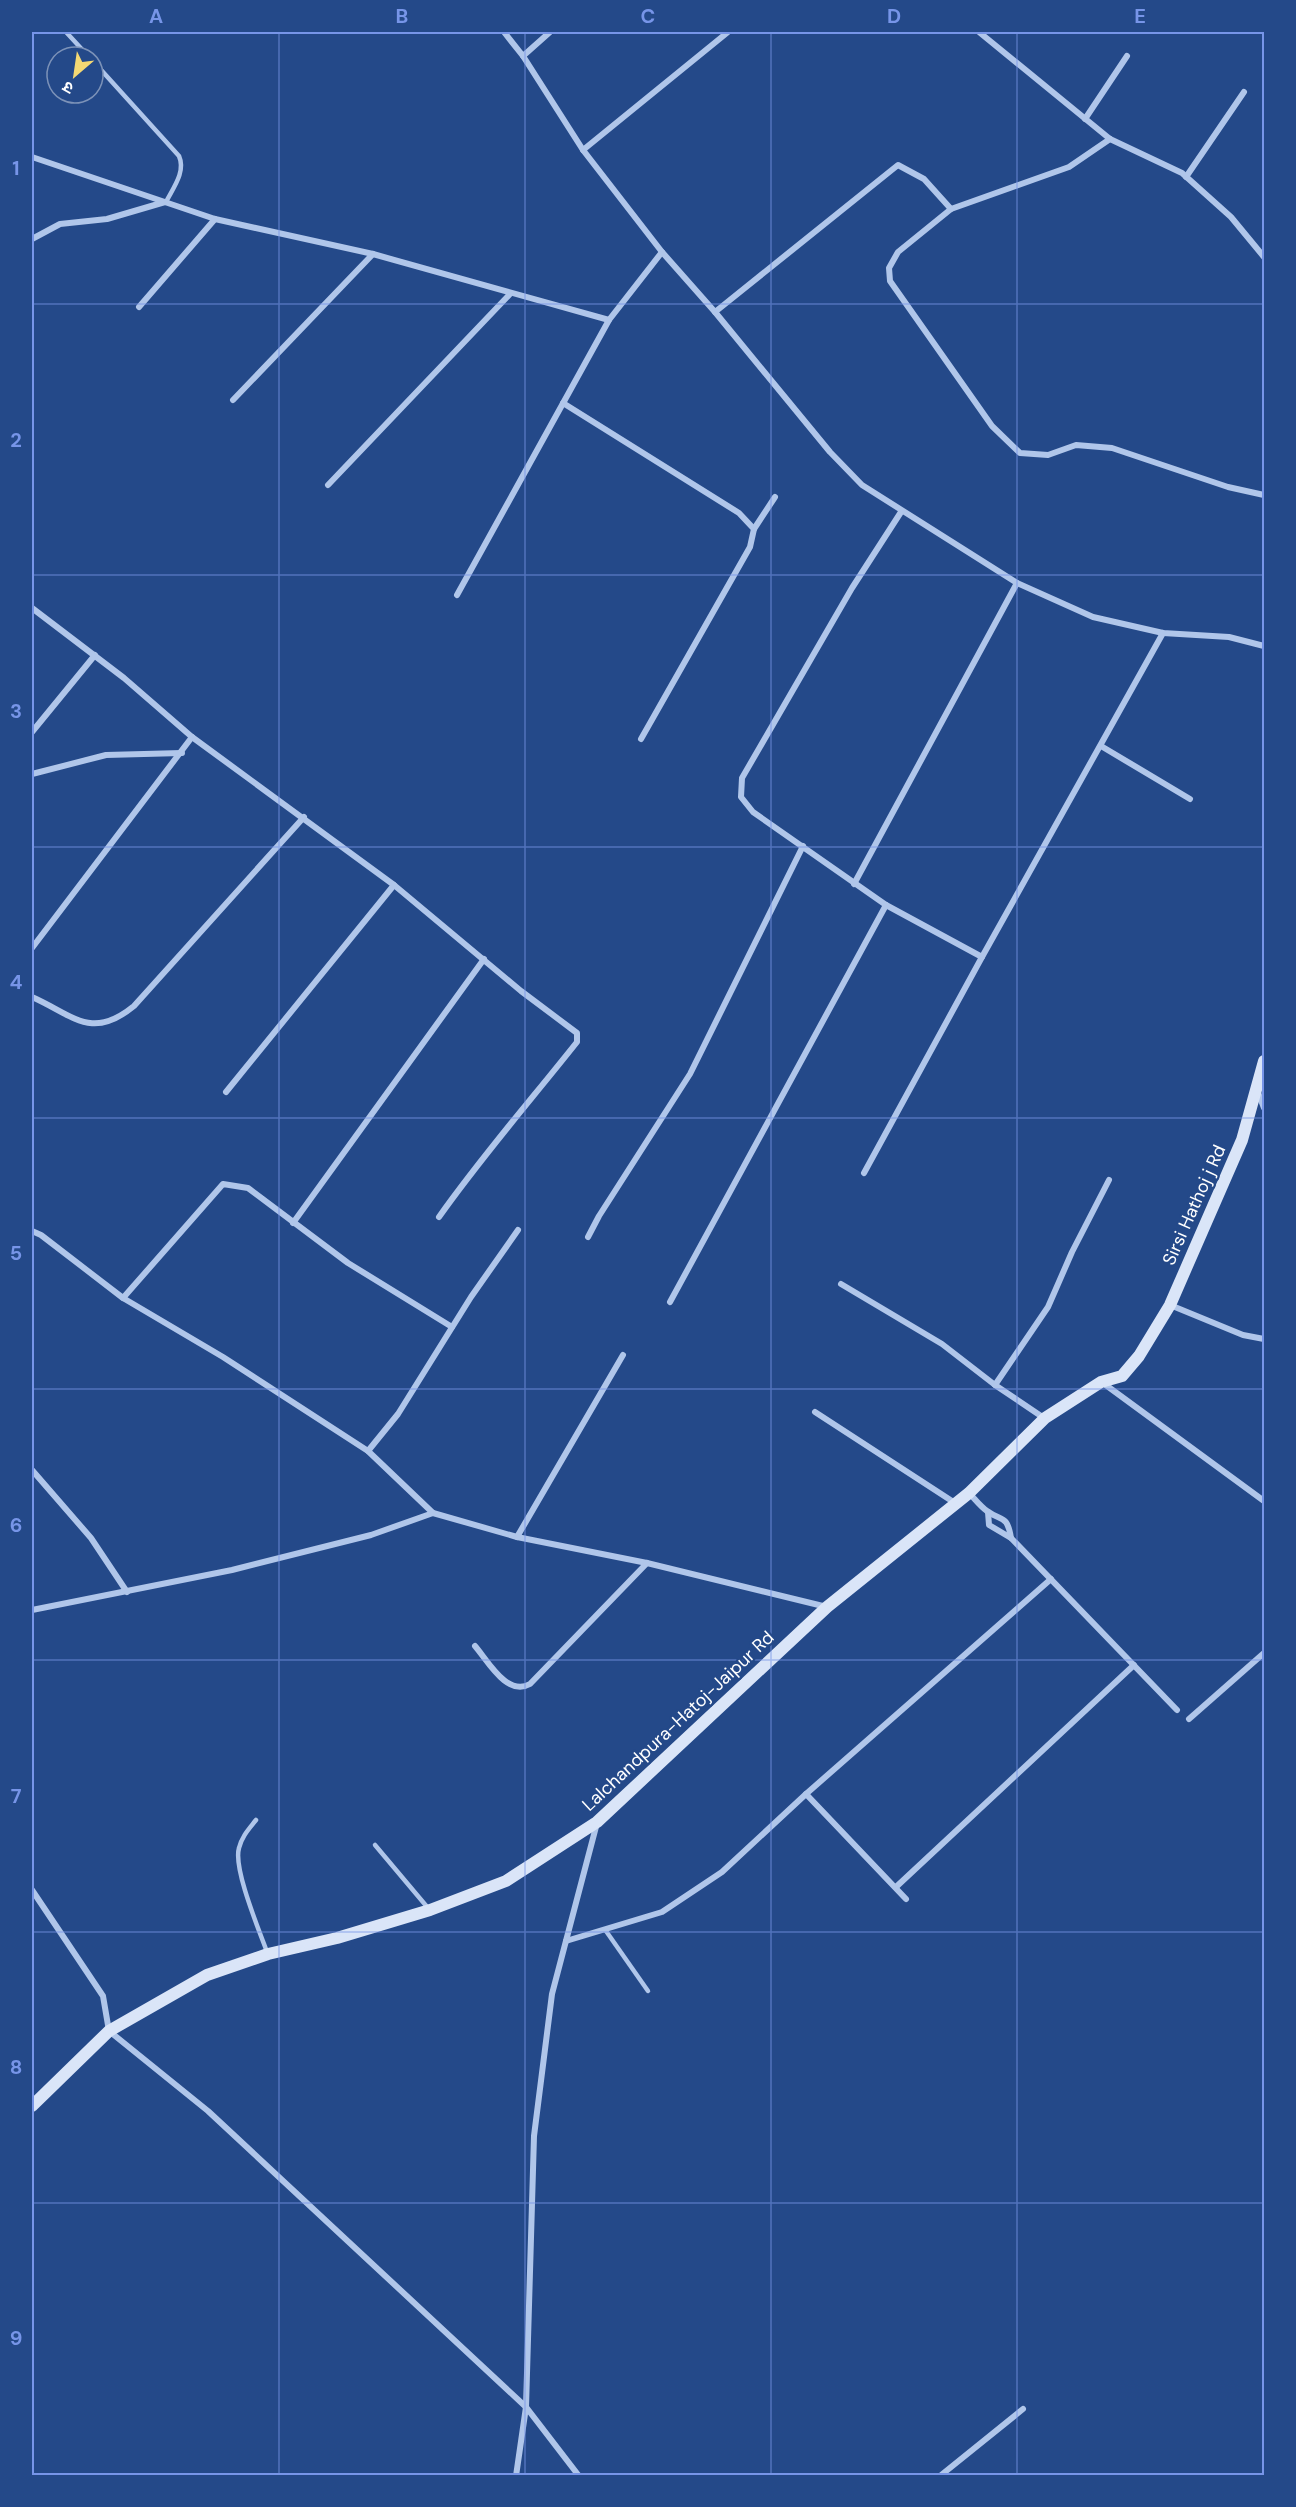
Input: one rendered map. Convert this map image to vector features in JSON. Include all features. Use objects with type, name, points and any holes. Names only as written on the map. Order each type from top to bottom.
[{"type":"street","points":[[504,32],[523,56],[583,150],[662,252],[715,312],[830,452],[862,485],[901,512],[1017,583],[1094,617],[1163,633],[1229,637],[1264,646]]},
{"type":"street","points":[[523,56],[550,32]]},
{"type":"street","points":[[583,150],[728,32]]},
{"type":"street","points":[[979,32],[1110,139],[1134,148],[1186,177],[1231,217],[1264,257]]},
{"type":"street","points":[[1085,119],[1127,56]]},
{"type":"street","points":[[1186,177],[1244,92]]},
{"type":"street","points":[[1110,139],[1069,167],[951,209],[898,252],[889,268],[890,281],[992,426],[1020,453],[1048,455],[1076,446],[1112,448],[1228,487],[1264,495]]},
{"type":"street","points":[[32,158],[215,219],[373,254],[609,320]]},
{"type":"street","points":[[715,312],[898,165],[924,179],[951,209]]},
{"type":"street","points":[[32,239],[60,224],[107,219],[166,202]]},
{"type":"street","points":[[139,307],[215,219]]},
{"type":"street","points":[[457,595],[609,320],[662,252]]},
{"type":"street","points":[[233,400],[373,254]]},
{"type":"street","points":[[328,485],[510,294]]},
{"type":"street","points":[[563,403],[739,513],[754,529]]},
{"type":"street","points":[[641,739],[750,547],[754,529],[775,497]]},
{"type":"street","points":[[901,512],[852,588],[742,778],[741,797],[753,812],[854,884],[886,905],[982,957]]},
{"type":"street","points":[[854,884],[1017,583]]},
{"type":"street","points":[[32,608],[95,655],[192,738],[304,817],[394,885],[521,991],[578,1033],[577,1042],[522,1112],[492,1145],[440,1217]]},
{"type":"street","points":[[864,1173],[1163,633]]},
{"type":"street","points":[[32,732],[95,655]]},
{"type":"street","points":[[32,948],[192,738]]},
{"type":"street","points":[[1101,746],[1190,799]]},
{"type":"street","points":[[32,774],[106,755],[182,753]]},
{"type":"street","points":[[32,997],[71,1019],[96,1024],[116,1020],[134,1006],[304,817]]},
{"type":"street","points":[[588,1237],[690,1074],[803,846]]},
{"type":"street","points":[[226,1092],[394,885]]},
{"type":"street","points":[[670,1302],[886,905]]},
{"type":"street","points":[[293,1223],[484,959]]},
{"type":"street","name":"Sirsi Hathoj j Rd","points":[[1139,1356],[1170,1305],[1242,1140],[1264,1061]]},
{"type":"street","points":[[1257,1089],[1264,1108]]},
{"type":"street","points":[[995,1385],[1048,1307],[1072,1252],[1109,1180]]},
{"type":"street","points":[[123,1298],[224,1184],[248,1188],[348,1263],[452,1327]]},
{"type":"street","points":[[368,1451],[398,1414],[452,1327],[518,1230]]},
{"type":"street","points":[[32,1231],[41,1235],[123,1298],[223,1357],[368,1451],[433,1513],[517,1537],[646,1563],[827,1607]]},
{"type":"street","points":[[841,1284],[942,1344],[995,1385],[1045,1418]]},
{"type":"street","points":[[1170,1305],[1243,1335],[1264,1339]]},
{"type":"street","points":[[517,1537],[623,1355]]},
{"type":"street","name":"Lalchandpura-Hatoj-Jaipur Rd","points":[[32,2106],[109,2031],[207,1975],[268,1954],[337,1938],[430,1910],[506,1881],[597,1822],[827,1607],[969,1493],[1045,1418],[1101,1382],[1122,1376],[1139,1356]]},
{"type":"street","points":[[1101,1382],[1264,1501]]},
{"type":"street","points":[[815,1412],[955,1503]]},
{"type":"street","points":[[32,1470],[91,1538],[127,1592]]},
{"type":"street","points":[[969,1493],[988,1512],[1000,1516],[1009,1526],[1011,1538]]},
{"type":"street","points":[[988,1512],[989,1525],[998,1533],[1011,1538],[1177,1710]]},
{"type":"street","points":[[32,1610],[232,1570],[371,1535],[433,1513]]},
{"type":"street","points":[[475,1646],[507,1683],[514,1688],[522,1689],[530,1684],[646,1563]]},
{"type":"street","points":[[566,1941],[606,1931],[662,1912],[722,1872],[806,1794],[1051,1579]]},
{"type":"street","points":[[1189,1719],[1264,1653]]},
{"type":"street","points":[[896,1887],[1134,1665]]},
{"type":"street","points":[[806,1794],[906,1899]]},
{"type":"street","points":[[516,2475],[525,2407],[534,2136],[552,1994],[597,1822]]},
{"type":"street","points":[[32,1890],[103,1996],[109,2031],[208,2110],[525,2407],[579,2475]]},
{"type":"street","points":[[940,2475],[1023,2409]]},
{"type":"lane","points":[[66,32],[78,45]]},
{"type":"lane","points":[[105,74],[179,156],[183,165],[181,174],[166,202]]},
{"type":"lane","points":[[256,1820],[244,1834],[238,1850],[240,1868],[268,1954]]},
{"type":"lane","points":[[375,1845],[430,1910]]},
{"type":"lane","points":[[606,1931],[648,1990]]}]
